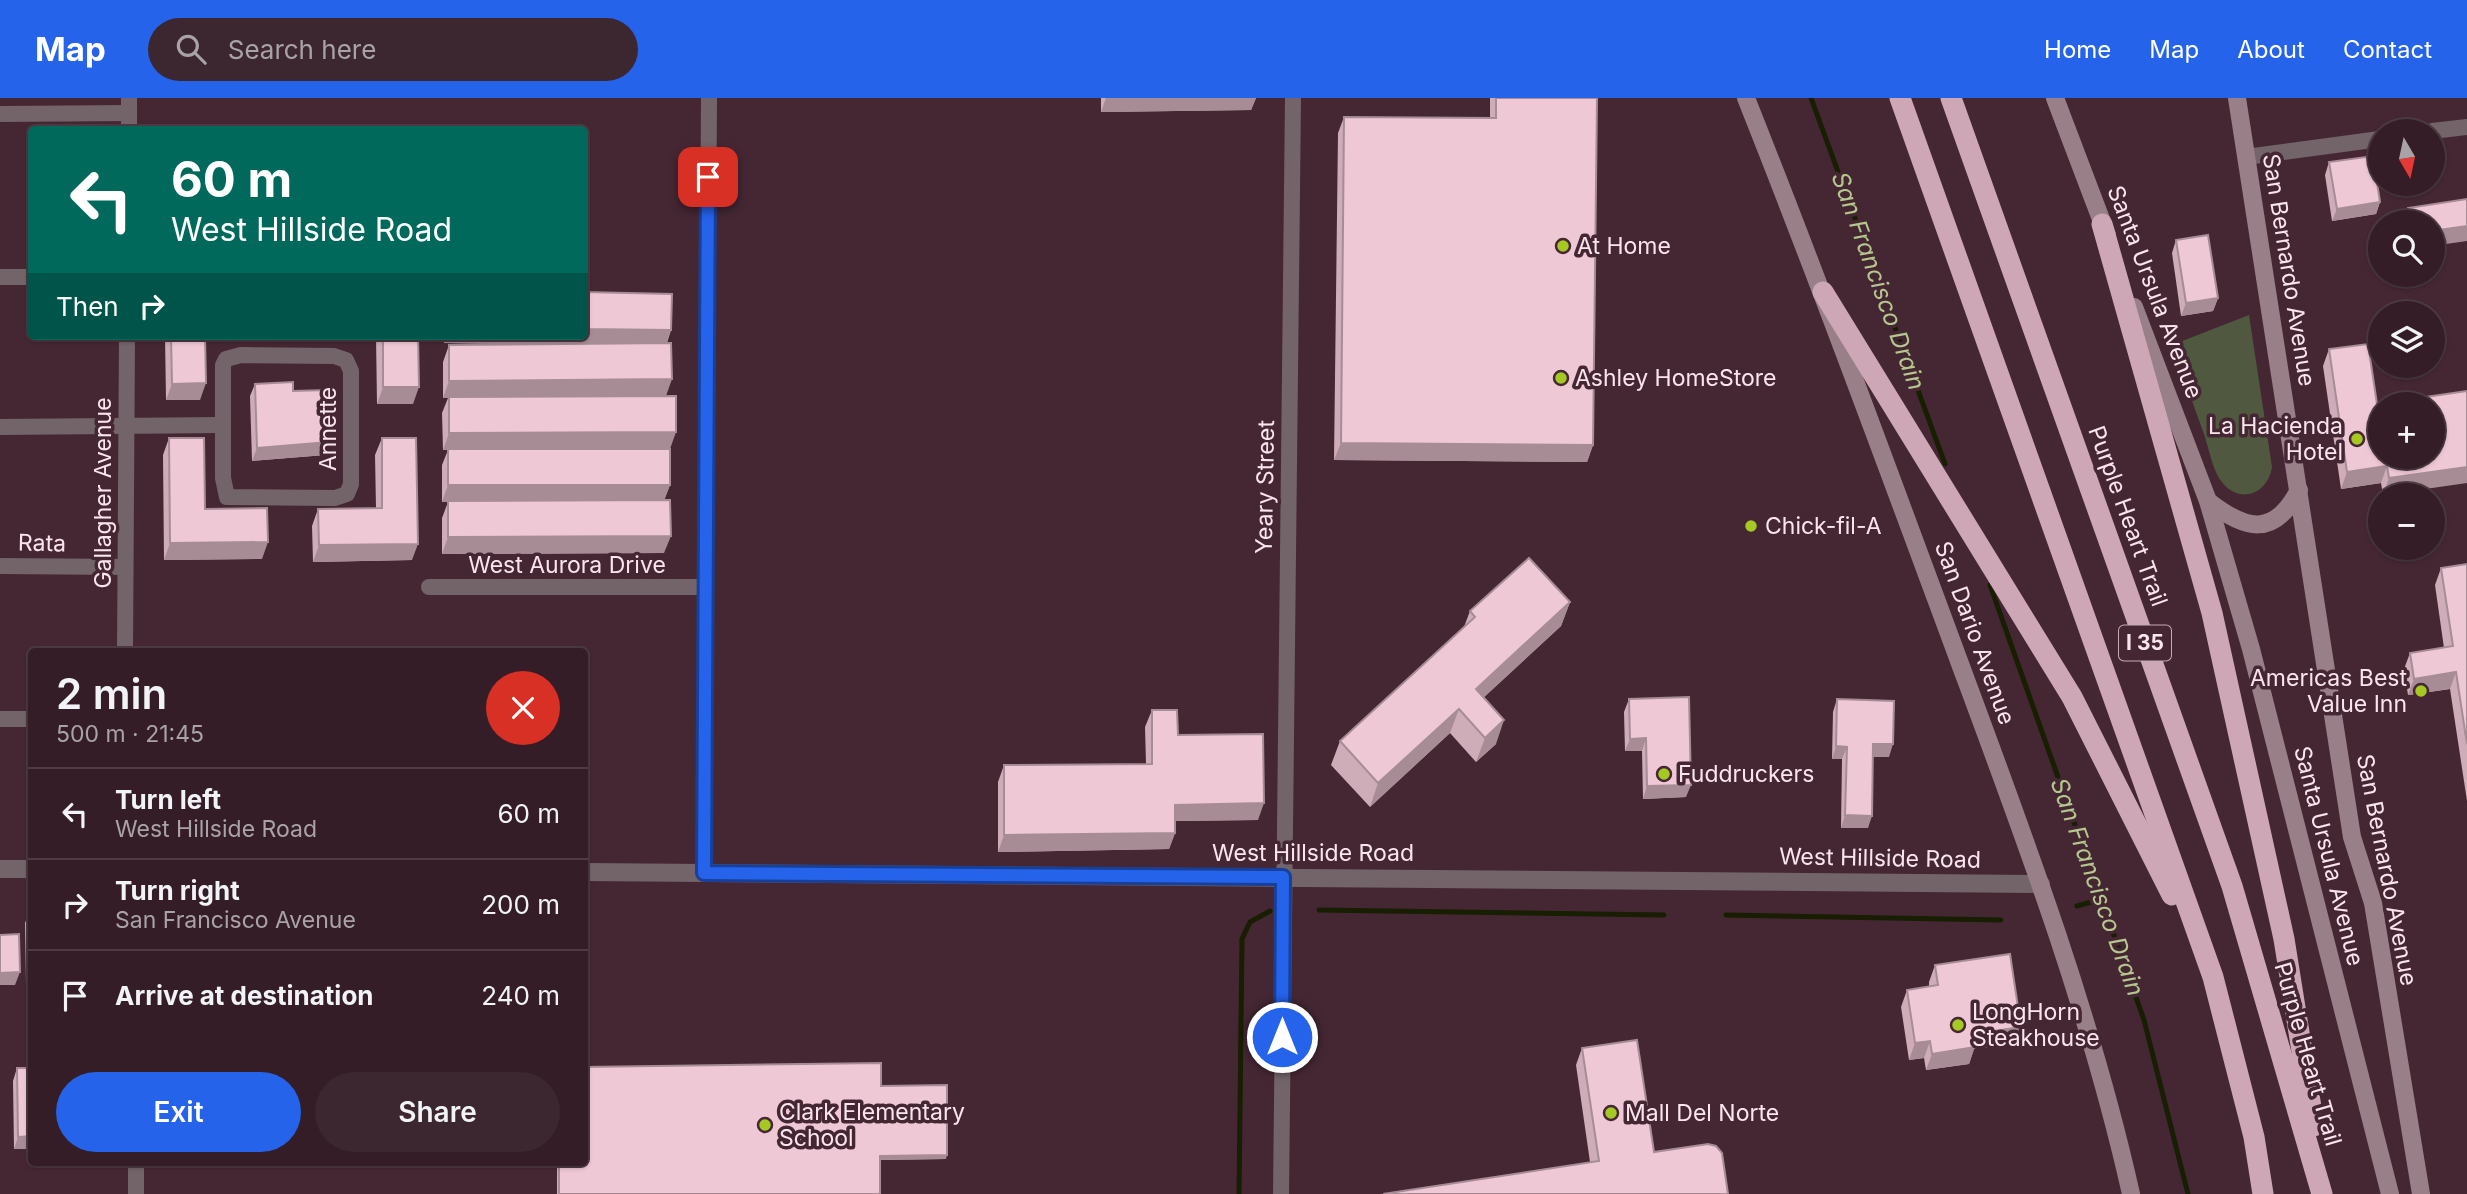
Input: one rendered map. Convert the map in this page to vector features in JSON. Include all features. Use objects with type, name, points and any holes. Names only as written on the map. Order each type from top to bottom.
[{"type":"highway","name":"I 35","points":[[1900,98],[2213,977],[2254,1138],[2263,1194]]},
{"type":"highway","name":"Purple Heart Trail","points":[[1951,98],[2232,886],[2323,1194]]},
{"type":"highway","points":[[2102,223],[2212,613],[2284,939],[2323,1194]]},
{"type":"highway","points":[[1823,292],[2072,696],[2213,977]]},
{"type":"main road","name":"San Dario Avenue","points":[[1746,98],[1823,292],[2041,884],[2094,1049],[2132,1194]]},
{"type":"main road","name":"Santa Ursula Avenue","points":[[2055,98],[2208,501],[2251,649],[2390,1194]]},
{"type":"main road","name":"San Bernardo Avenue","points":[[2236,98],[2352,837],[2369,883],[2421,1194]]},
{"type":"main road","points":[[2208,501],[2229,517],[2250,525],[2264,524],[2277,520],[2290,507],[2299,490]]},
{"type":"street","points":[[704,873],[709,98]]},
{"type":"street","name":"Yeary Street","points":[[1281,1194],[1293,98]]},
{"type":"street","points":[[0,114],[129,114]]},
{"type":"street","points":[[2445,130],[2467,127]]},
{"type":"street","points":[[2246,157],[2368,141]]},
{"type":"street","points":[[0,277],[28,277]]},
{"type":"street","name":"Gallagher Avenue","points":[[125,648],[127,340]]},
{"type":"street","name":"Annette","points":[[241,355],[334,356],[346,360],[351,371],[351,484],[347,495],[335,498],[227,496],[223,478],[221,425],[223,365],[226,359],[241,355]]},
{"type":"street","points":[[0,427],[126,428],[221,425]]},
{"type":"street","name":"Rata","points":[[0,566],[125,567]]},
{"type":"street","name":"West Aurora Drive","points":[[429,587],[705,587]]},
{"type":"street","points":[[0,719],[28,719]]},
{"type":"street","points":[[0,869],[28,869]]},
{"type":"street","name":"West Hillside Road","points":[[588,873],[2041,884]]},
{"type":"street","points":[[136,1166],[136,1194]]},
{"type":"green space","points":[[2249,315],[2272,467],[2269,477],[2258,491],[2242,494],[2226,487],[2219,478],[2172,345]]},
{"type":"building","points":[[1496,98],[1597,98],[1593,445],[1341,443],[1344,117],[1496,118]]},
{"type":"building","points":[[2368,157],[2368,196],[2379,196],[2380,202],[2337,209],[2329,162]]},
{"type":"building","points":[[2467,199],[2467,226],[2445,229],[2445,210],[2408,208]]},
{"type":"building","points":[[2208,235],[2218,298],[2186,303],[2176,240]]},
{"type":"building","points":[[588,292],[672,294],[671,330],[588,329]]},
{"type":"building","points":[[171,340],[205,340],[206,383],[172,384]]},
{"type":"building","points":[[383,340],[418,340],[419,387],[383,387]]},
{"type":"building","points":[[671,343],[672,379],[449,381],[449,345]]},
{"type":"building","points":[[2368,344],[2368,378],[2373,378],[2375,392],[2368,392],[2368,469],[2347,472],[2329,349]]},
{"type":"building","points":[[293,382],[293,391],[328,390],[329,442],[257,448],[255,384]]},
{"type":"building","points":[[2467,391],[2467,467],[2389,478],[2388,469],[2445,469],[2445,394]]},
{"type":"building","points":[[676,396],[676,432],[449,433],[449,397]]},
{"type":"building","points":[[169,438],[204,438],[205,509],[267,508],[268,542],[170,543]]},
{"type":"building","points":[[382,438],[416,438],[418,544],[319,545],[318,509],[382,508]]},
{"type":"building","points":[[448,449],[670,449],[670,485],[448,485]]},
{"type":"building","points":[[670,500],[671,536],[448,537],[448,501]]},
{"type":"building","points":[[1529,558],[1570,602],[1476,689],[1504,720],[1485,738],[1459,709],[1378,783],[1340,741],[1475,617],[1470,611]]},
{"type":"building","points":[[2467,564],[2467,744],[2456,672],[2414,679],[2410,653],[2453,646],[2441,568]]},
{"type":"building","name":"Fuddruckers","points":[[1689,697],[1691,785],[1647,786],[1646,738],[1630,739],[1629,699]]},
{"type":"building","points":[[1837,699],[1894,701],[1893,744],[1873,744],[1872,816],[1845,815],[1847,747],[1836,746]]},
{"type":"building","points":[[1152,710],[1177,710],[1178,735],[1263,734],[1264,803],[1175,805],[1175,833],[1004,835],[1004,765],[1152,764]]},
{"type":"building","points":[[19,934],[20,972],[0,973],[0,935]]},
{"type":"building","name":"LongHorn Steakhouse","points":[[2010,954],[2021,1027],[1973,1034],[1975,1047],[1932,1054],[1930,1041],[1915,1043],[1907,990],[1938,985],[1935,965]]},
{"type":"building","name":"Mall Del Norte","points":[[1637,1040],[1654,1152],[1708,1144],[1716,1146],[1722,1153],[1728,1194],[1383,1194],[1599,1161],[1582,1048]]},
{"type":"building","name":"Clark Elementary School","points":[[881,1063],[881,1086],[947,1085],[947,1155],[880,1156],[880,1194],[559,1194],[559,1166],[588,1166],[588,1067]]},
{"type":"building","points":[[17,1068],[28,1068],[28,1136],[18,1137]]},
{"type":"waterway","name":"San Francisco Drain","points":[[1811,98],[1945,464]]},
{"type":"waterway","name":"San Francisco Drain","points":[[1990,585],[2144,1020],[2188,1194]]},
{"type":"waterway","points":[[2077,906],[2102,899]]},
{"type":"waterway","points":[[1319,910],[1664,915]]},
{"type":"waterway","points":[[1239,1194],[1242,939],[1250,922],[1270,911]]},
{"type":"waterway","points":[[1726,915],[2001,920]]},
{"type":"place","name":"At Home","points":[[1563,246]]},
{"type":"place","name":"Ashley HomeStore","points":[[1561,378]]},
{"type":"place","name":"La Hacienda Hotel","points":[[2357,439]]},
{"type":"place","name":"Chick-fil-A","points":[[1751,526]]},
{"type":"place","name":"Americas Best Value Inn","points":[[2421,691]]},
{"type":"place","name":"Fuddruckers","points":[[1664,774]]},
{"type":"place","name":"LongHorn Steakhouse","points":[[1958,1025]]},
{"type":"place","name":"Mall Del Norte","points":[[1611,1113]]},
{"type":"place","name":"Clark Elementary School","points":[[765,1125]]},
{"type":"route","points":[[708,177],[704,873],[1283,877],[1282,1037]]}]
